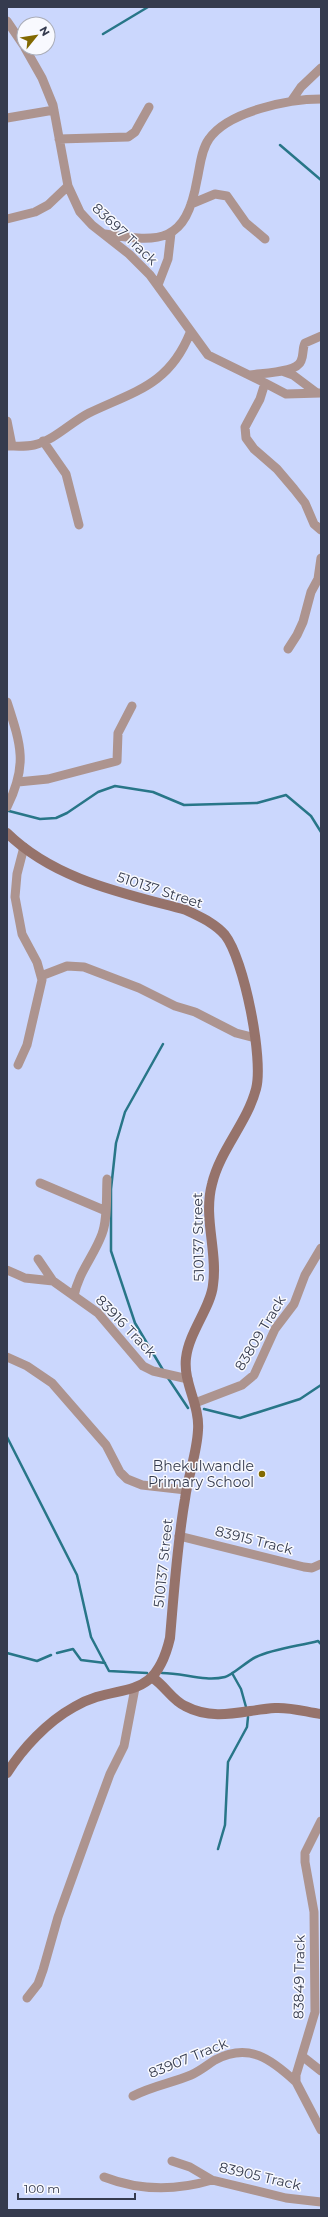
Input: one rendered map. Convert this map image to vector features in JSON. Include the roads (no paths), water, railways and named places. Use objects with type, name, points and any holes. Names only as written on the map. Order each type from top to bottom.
[{"type":"street","name":"83697 Track","points":[[7,21],[16,35]]},
{"type":"street","name":"83697 Track","points":[[29,56],[42,78],[54,110],[68,186],[80,212],[92,225],[129,254],[158,285],[190,333],[210,356],[286,394],[319,393]]},
{"type":"street","points":[[292,100],[301,87],[321,68]]},
{"type":"street","points":[[104,233],[143,238],[165,236],[171,233],[182,222],[191,204],[202,156],[212,136],[223,127],[255,110],[292,100],[321,99]]},
{"type":"street","points":[[59,138],[128,137],[135,132],[149,107]]},
{"type":"street","points":[[7,118],[54,110]]},
{"type":"street","points":[[7,219],[35,212],[48,206],[68,186]]},
{"type":"street","points":[[191,204],[215,194],[223,194],[232,201],[246,222],[265,239]]},
{"type":"street","points":[[158,285],[168,259],[171,233]]},
{"type":"street","points":[[7,421],[10,446],[29,446],[44,441],[89,413],[129,396],[152,383],[177,360],[190,333]]},
{"type":"street","points":[[250,375],[282,371],[297,366],[302,360],[305,343],[321,336]]},
{"type":"street","points":[[282,371],[293,375],[319,393]]},
{"type":"street","points":[[265,383],[260,399],[245,427],[246,438],[254,449],[277,469],[294,489],[305,503],[314,524],[321,530]]},
{"type":"street","points":[[44,441],[66,474],[79,525]]},
{"type":"street","points":[[288,649],[303,622],[310,597],[318,579],[321,558]]},
{"type":"street","points":[[7,702],[21,759],[18,782],[7,807]]},
{"type":"street","points":[[18,782],[48,779],[117,760],[118,733],[132,706]]},
{"type":"street","name":"510137 Street","points":[[7,833],[24,847],[67,874],[186,910],[219,929],[231,944],[239,964],[255,1038],[258,1077],[251,1104],[219,1164],[210,1190],[209,1215],[213,1288],[187,1352],[186,1364],[188,1379],[195,1402],[198,1430],[186,1490],[170,1638],[166,1655],[153,1678]]},
{"type":"street","points":[[18,1065],[27,1045],[41,976],[37,962],[22,934],[15,897],[17,874],[24,847]]},
{"type":"street","points":[[41,976],[67,966],[84,967],[139,988],[175,1006],[195,1012],[236,1033],[255,1038]]},
{"type":"street","points":[[74,1296],[81,1274],[97,1248],[103,1232],[108,1179]]},
{"type":"street","points":[[40,1183],[106,1211]]},
{"type":"street","name":"83809 Track","points":[[195,1402],[233,1389],[251,1378],[280,1319],[294,1304],[305,1275],[321,1248]]},
{"type":"street","name":"83916 Track","points":[[38,1259],[53,1281],[106,1321],[143,1366],[153,1372],[188,1379]]},
{"type":"street","points":[[7,1270],[25,1278],[53,1281]]},
{"type":"street","points":[[7,1357],[27,1366],[52,1383],[106,1445],[120,1472],[127,1479],[142,1485],[186,1490]]},
{"type":"street","name":"83915 Track","points":[[180,1536],[304,1567],[312,1568],[321,1564]]},
{"type":"street","points":[[7,1773],[15,1761],[55,1719],[74,1706],[108,1694],[135,1688],[153,1678],[183,1706],[207,1714],[231,1715],[275,1708],[290,1708],[321,1714]]},
{"type":"street","points":[[27,1998],[38,1984],[58,1918],[89,1831],[110,1774],[124,1746],[135,1688]]},
{"type":"street","name":"83849 Track","points":[[296,2082],[296,2075],[315,2012],[314,1912],[305,1862],[306,1853],[321,1821]]},
{"type":"street","name":"83907 Track","points":[[133,2096],[190,2075],[225,2056],[238,2053],[255,2053],[281,2068],[296,2082]]},
{"type":"street","points":[[302,2056],[321,2071]]},
{"type":"street","points":[[296,2082],[321,2130]]},
{"type":"street","name":"83905 Track","points":[[172,2161],[190,2167],[212,2180],[286,2198],[321,2202]]},
{"type":"street","points":[[104,2177],[126,2185],[158,2188],[189,2186],[212,2180]]},
{"type":"waterway","points":[[103,34],[148,7]]},
{"type":"waterway","points":[[280,145],[321,180]]},
{"type":"waterway","points":[[9,811],[40,819],[56,818],[67,813],[98,792],[115,786],[153,792],[184,805],[257,803],[286,795],[311,816],[321,832]]},
{"type":"waterway","points":[[163,1044],[125,1112],[116,1143],[111,1189],[111,1251],[135,1323],[163,1370]]},
{"type":"waterway","points":[[168,1378],[188,1408]]},
{"type":"waterway","points":[[204,1409],[240,1418],[300,1399],[321,1385]]},
{"type":"waterway","points":[[7,1437],[77,1575],[91,1637],[109,1671],[147,1673]]},
{"type":"waterway","points":[[162,1673],[202,1678],[225,1677],[232,1674],[252,1659],[263,1654],[318,1641],[321,1644]]},
{"type":"waterway","points":[[57,1653],[73,1649],[81,1660],[105,1663]]},
{"type":"waterway","points":[[7,1653],[37,1661],[51,1655]]},
{"type":"waterway","points":[[232,1673],[241,1689],[246,1707]]},
{"type":"waterway","points":[[218,1849],[225,1825],[228,1762],[247,1727],[248,1717]]},
{"type":"place","name":"Bhekulwandle Primary School","points":[[262,1474]]}]
